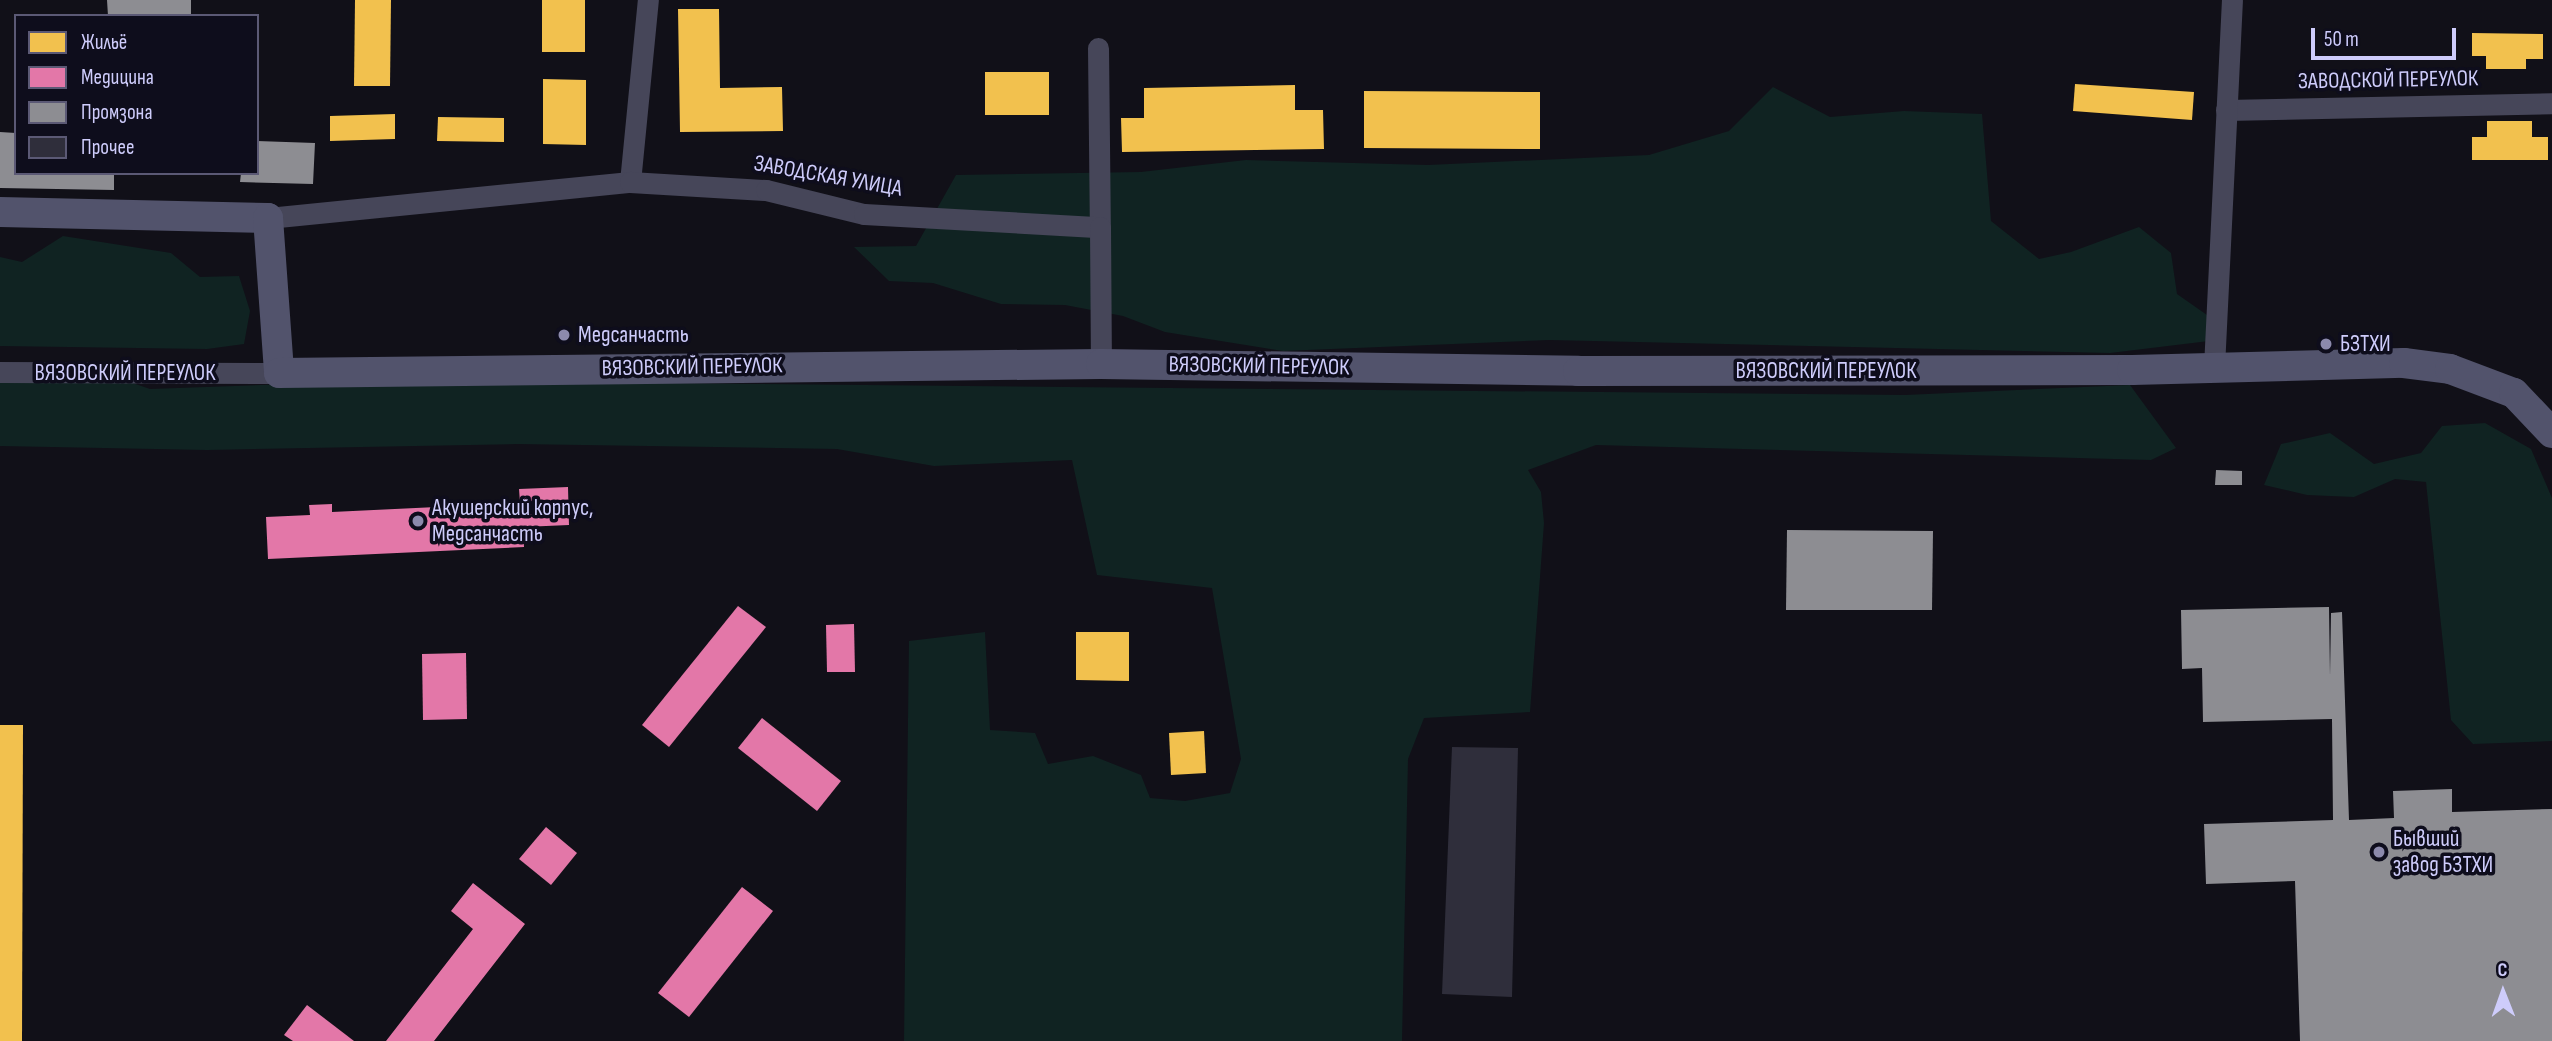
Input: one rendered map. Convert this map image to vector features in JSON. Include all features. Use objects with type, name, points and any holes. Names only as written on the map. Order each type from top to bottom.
[{"type":"street","points":[[631,182],[648,0]]},
{"type":"street","points":[[2214,368],[2232,0]]},
{"type":"street","points":[[1098,48],[1101,363]]},
{"type":"street","name":"ЗАВОДСКОЙ ПЕРЕУЛОК","points":[[2226,110],[2552,103]]},
{"type":"street","name":"ЗАВОДСКАЯ УЛИЦА","points":[[268,218],[631,182],[766,190],[864,214],[1100,227]]},
{"type":"street","points":[[0,212],[268,218],[279,373]]},
{"type":"street","name":"ВЯЗОВСКИЙ ПЕРЕУЛОК","points":[[0,372],[279,373],[1101,363],[1578,371],[2214,368],[2404,363],[2450,369],[2514,393],[2552,433]]},
{"type":"green space","points":[[1773,87],[1830,117],[1904,111],[1982,114],[1991,221],[2039,259],[2071,252],[2139,227],[2171,253],[2177,294],[2217,322],[2209,341],[2110,353],[1549,340],[1283,351],[1165,332],[1123,316],[1065,305],[1001,304],[933,283],[889,281],[854,247],[916,246],[956,175],[1141,172],[1246,160],[1428,165],[1649,155],[1729,131]]},
{"type":"green space","points":[[63,236],[171,253],[200,277],[239,276],[250,311],[244,344],[207,349],[0,346],[0,257],[22,262]]},
{"type":"green space","points":[[121,379],[150,389],[342,382],[542,382],[1905,395],[2130,385],[2176,448],[2151,460],[1596,445],[1528,470],[1541,492],[1544,523],[1530,712],[1424,718],[1408,759],[1402,1041],[904,1041],[909,641],[985,632],[990,730],[1035,733],[1048,764],[1093,756],[1141,775],[1150,798],[1185,801],[1230,793],[1241,759],[1212,588],[1097,575],[1072,460],[934,466],[837,449],[517,444],[207,450],[0,446],[0,383]]},
{"type":"green space","points":[[2485,423],[2531,449],[2552,498],[2552,741],[2473,744],[2451,720],[2426,482],[2395,479],[2354,497],[2307,495],[2264,485],[2281,444],[2330,433],[2374,464],[2421,453],[2442,426]]},
{"type":"building: Жильё","points":[[355,0],[391,0],[390,86],[354,86]]},
{"type":"building: Жильё","points":[[542,0],[585,0],[585,52],[542,52]]},
{"type":"building: Жильё","points":[[678,9],[719,9],[720,88],[782,87],[783,131],[680,132]]},
{"type":"building: Жильё","points":[[2472,33],[2543,34],[2543,59],[2526,59],[2526,69],[2486,69],[2486,56],[2472,56]]},
{"type":"building: Жильё","points":[[985,72],[1049,72],[1049,115],[985,115]]},
{"type":"building: Жильё","points":[[543,79],[586,80],[586,145],[543,144]]},
{"type":"building: Жильё","points":[[2075,84],[2194,92],[2192,120],[2073,111]]},
{"type":"building: Жильё","points":[[1295,85],[1295,110],[1323,110],[1324,149],[1122,152],[1121,118],[1144,118],[1144,88]]},
{"type":"building: Жильё","points":[[1364,91],[1540,92],[1540,149],[1364,148]]},
{"type":"building: Жильё","points":[[395,114],[395,139],[330,141],[330,116]]},
{"type":"building: Жильё","points":[[438,117],[504,118],[504,142],[437,141]]},
{"type":"building: Жильё","points":[[2487,121],[2532,121],[2532,137],[2548,137],[2548,160],[2472,160],[2472,137],[2487,137]]},
{"type":"building: Жильё","points":[[1076,632],[1129,632],[1129,681],[1076,680]]},
{"type":"building: Жильё","points":[[0,725],[23,725],[22,1041],[0,1041]]},
{"type":"building: Жильё","points":[[1204,731],[1206,773],[1171,775],[1169,733]]},
{"type":"building: Медицина","name":"Акушерский корпус, Медсанчасть","points":[[568,487],[569,525],[523,527],[524,547],[268,559],[266,517],[310,515],[309,505],[332,504],[332,512],[520,503],[519,489]]},
{"type":"building: Медицина","points":[[738,606],[766,627],[669,747],[642,725]]},
{"type":"building: Медицина","points":[[854,624],[855,672],[827,672],[826,625]]},
{"type":"building: Медицина","points":[[466,653],[467,719],[423,720],[422,654]]},
{"type":"building: Медицина","points":[[762,718],[841,781],[817,811],[738,748]]},
{"type":"building: Медицина","points":[[546,827],[577,853],[551,885],[519,859]]},
{"type":"building: Медицина","points":[[473,883],[525,924],[434,1041],[386,1041],[473,929],[451,911]]},
{"type":"building: Медицина","points":[[742,887],[773,911],[689,1017],[658,993]]},
{"type":"building: Медицина","points":[[307,1005],[354,1041],[293,1041],[284,1035]]},
{"type":"building: Промзона","points":[[107,0],[191,0],[191,14],[108,14]]},
{"type":"building: Промзона","points":[[0,132],[14,133],[14,175],[114,175],[114,190],[0,188]]},
{"type":"building: Промзона","points":[[259,141],[315,143],[313,184],[240,182],[241,175],[259,175]]},
{"type":"building: Промзона","points":[[2216,470],[2242,471],[2242,485],[2215,485]]},
{"type":"building: Промзона","points":[[1787,530],[1933,531],[1932,610],[1786,610]]},
{"type":"building: Промзона","name":"Бывший завод БЗТХИ","points":[[2329,607],[2330,676],[2331,613],[2342,612],[2349,820],[2394,818],[2393,791],[2452,789],[2452,812],[2552,809],[2552,1041],[2300,1041],[2295,881],[2206,884],[2204,824],[2333,820],[2332,719],[2203,722],[2202,668],[2182,669],[2181,610]]},
{"type":"building: Прочее","points":[[1452,747],[1518,748],[1512,997],[1442,994]]},
{"type":"place","name":"Медсанчасть","points":[[564,335]]},
{"type":"place","name":"БЗТХИ","points":[[2326,344]]},
{"type":"place","name":"Акушерский корпус, Медсанчасть","points":[[418,521]]},
{"type":"place","name":"Бывший завод БЗТХИ","points":[[2379,852]]}]
